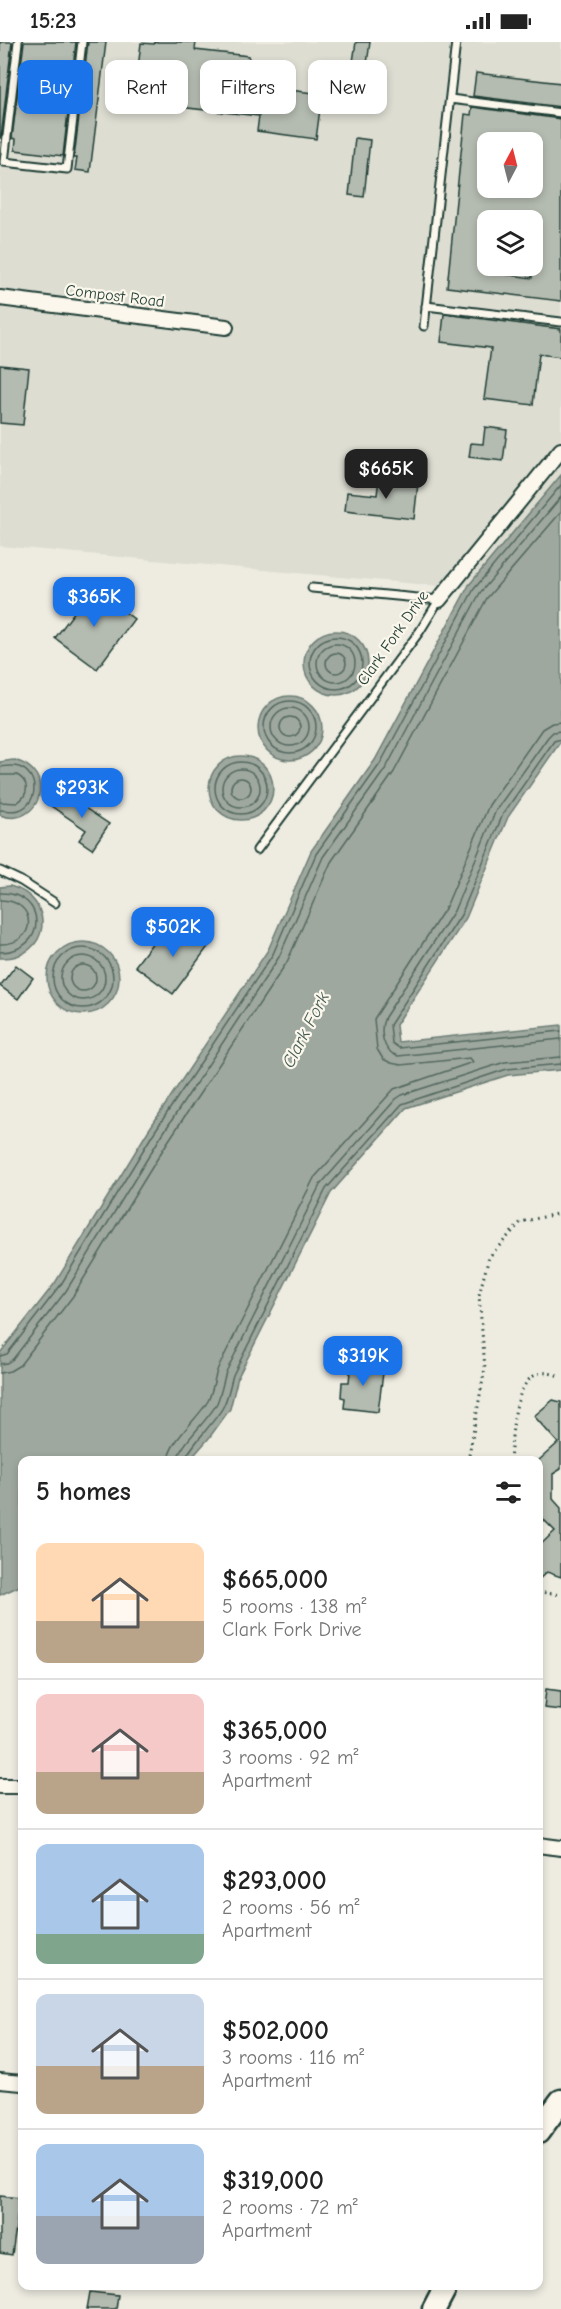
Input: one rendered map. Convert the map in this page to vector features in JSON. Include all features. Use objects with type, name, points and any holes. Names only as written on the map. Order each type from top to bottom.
[{"type":"highway","points":[[543,2126],[561,2101]]},
{"type":"highway","points":[[434,2309],[444,2290]]},
{"type":"street","name":"Compost Road","points":[[0,298],[226,327]]},
{"type":"street","name":"Clark Fork Drive","points":[[439,600],[561,450]]},
{"type":"street","points":[[0,1786],[18,1786]]},
{"type":"street","points":[[543,1846],[561,1848]]},
{"type":"street","points":[[0,2081],[18,2083]]},
{"type":"lane","points":[[18,42],[2,161],[67,169],[82,42]]},
{"type":"lane","points":[[424,326],[456,42]]},
{"type":"lane","points":[[450,99],[561,113]]},
{"type":"lane","points":[[426,306],[561,322]]},
{"type":"lane","points":[[312,588],[439,600]]},
{"type":"lane","name":"Clark Fork Drive","points":[[257,850],[420,631],[439,600]]},
{"type":"lane","points":[[0,871],[21,881],[55,903]]},
{"type":"path","points":[[469,1456],[485,1368],[479,1295],[489,1257],[521,1222],[561,1213]]},
{"type":"path","points":[[511,1456],[518,1400],[524,1385],[530,1378],[543,1373],[561,1377]]},
{"type":"path","points":[[543,1593],[561,1595]]},
{"type":"shaded area","points":[[0,42],[561,42],[561,475],[469,585],[461,588],[0,546]]},
{"type":"water","name":"Clark Fork","points":[[561,475],[561,741],[508,817],[466,918],[396,1025],[398,1042],[561,1025],[561,1070],[508,1075],[406,1108],[331,1193],[238,1377],[230,1409],[193,1456],[18,1456],[18,1587],[0,1595],[0,1353],[55,1283],[148,1131],[268,950],[311,851],[375,760],[469,585]]},
{"type":"water","points":[[330,631],[342,631],[359,640],[366,651],[368,663],[366,675],[359,686],[342,695],[330,695],[318,690],[309,681],[304,669],[304,657],[309,645],[318,636]]},
{"type":"water","points":[[284,696],[296,696],[313,705],[320,716],[322,728],[320,740],[313,751],[296,760],[284,760],[272,755],[263,746],[258,734],[258,722],[263,710],[272,701]]},
{"type":"water","points":[[235,756],[247,756],[264,765],[271,776],[273,788],[271,800],[264,811],[247,820],[235,820],[223,815],[214,806],[209,794],[209,782],[214,770],[223,761]]},
{"type":"water","points":[[13,760],[28,766],[36,775],[40,786],[39,797],[34,807],[25,814],[14,817],[0,815],[0,762]]},
{"type":"water","points":[[10,886],[25,893],[36,903],[41,915],[42,928],[38,940],[29,949],[17,956],[0,958],[0,887]]},
{"type":"water","points":[[83,942],[103,948],[113,958],[119,978],[113,998],[103,1008],[83,1014],[63,1008],[53,998],[47,978],[53,958],[63,948]]},
{"type":"building","points":[[0,42],[12,42],[1,138],[0,138]]},
{"type":"building","points":[[24,42],[76,42],[74,60],[22,60]]},
{"type":"building","points":[[88,42],[106,42],[90,172],[75,170],[77,158],[74,158],[79,114],[93,114],[93,60],[86,60]]},
{"type":"building","points":[[155,42],[196,42],[195,50],[249,56],[249,60],[200,60],[200,109],[188,108],[188,60],[139,60],[141,43],[154,44]]},
{"type":"building","points":[[356,42],[370,42],[368,60],[353,60]]},
{"type":"building","points":[[476,73],[561,83],[561,107],[473,96]]},
{"type":"building","points":[[18,90],[18,114],[68,114],[63,156],[15,150],[16,139],[12,138]]},
{"type":"building","points":[[296,91],[308,92],[308,114],[319,114],[316,139],[257,131],[259,116],[241,114],[296,114]]},
{"type":"building","points":[[472,107],[561,119],[561,301],[447,287],[465,114],[471,115]]},
{"type":"building","points":[[355,138],[370,140],[364,197],[349,195]]},
{"type":"building","points":[[444,314],[561,329],[561,357],[539,354],[533,405],[484,399],[491,348],[441,342]]},
{"type":"building","points":[[0,365],[29,368],[23,425],[0,423]]},
{"type":"building","points":[[485,427],[507,430],[503,461],[469,457],[471,443],[483,444]]},
{"type":"building","points":[[379,478],[418,483],[414,519],[345,511],[347,492],[377,495]]},
{"type":"building","points":[[92,588],[134,619],[97,669],[55,638]]},
{"type":"building","points":[[61,792],[109,824],[92,849],[79,840],[86,830],[51,806]]},
{"type":"building","points":[[194,926],[213,940],[173,994],[135,966],[160,933],[183,942]]},
{"type":"building","points":[[16,965],[33,978],[18,999],[0,986]]},
{"type":"building","points":[[351,1361],[384,1365],[378,1412],[344,1408],[345,1398],[341,1397],[342,1382],[349,1382]]},
{"type":"building","points":[[553,1400],[561,1402],[561,1469],[553,1474],[553,1499],[561,1508],[561,1577],[547,1572],[543,1576],[543,1542],[555,1531],[543,1519],[543,1456],[558,1443],[534,1416]]},
{"type":"building","points":[[546,1689],[561,1691],[561,1710],[544,1708]]},
{"type":"building","points":[[0,2196],[18,2198],[12,2255],[0,2253]]},
{"type":"building","points":[[90,2292],[118,2295],[116,2309],[87,2309]]}]
